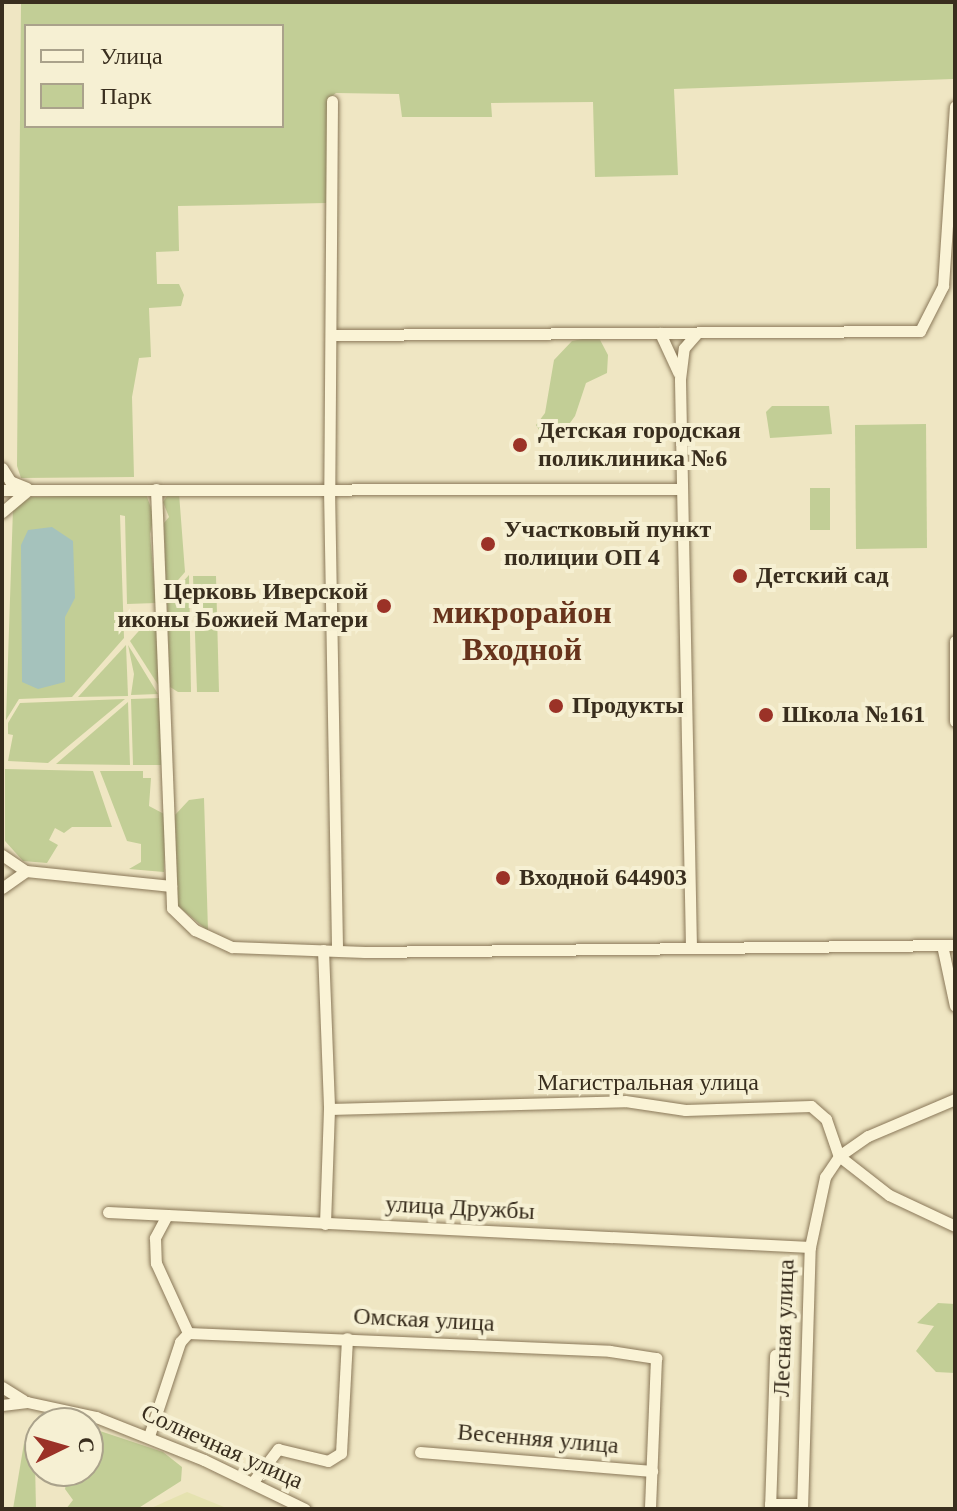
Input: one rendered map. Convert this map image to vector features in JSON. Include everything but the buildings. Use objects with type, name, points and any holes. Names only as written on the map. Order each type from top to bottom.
[{"type":"street","points":[[332,101],[329,488],[337,950]]},
{"type":"street","points":[[331,335],[920,331],[943,286],[955,106]]},
{"type":"street","points":[[660,333],[680,379]]},
{"type":"street","points":[[691,948],[680,379],[684,348],[697,333]]},
{"type":"street","points":[[2,468],[10,481],[35,490]]},
{"type":"street","points":[[156,489],[171,886],[180,920],[221,944],[323,950],[955,945]]},
{"type":"street","points":[[2,490],[682,489]]},
{"type":"street","points":[[2,512],[11,501],[35,490]]},
{"type":"street","points":[[955,641],[955,721]]},
{"type":"street","points":[[2,855],[26,871],[171,886]]},
{"type":"street","points":[[2,888],[26,871]]},
{"type":"street","points":[[942,945],[955,1006]]},
{"type":"street","points":[[323,950],[329,1109],[325,1224]]},
{"type":"street","points":[[955,1099],[893,1122],[839,1156],[889,1195],[955,1226]]},
{"type":"street","name":"Магистральная улица","points":[[329,1109],[625,1101],[685,1110],[811,1106],[826,1119],[839,1156]]},
{"type":"street","name":"Лесная улица","points":[[802,1506],[810,1247],[815,1206],[839,1156]]},
{"type":"street","name":"улица Дружбы","points":[[108,1212],[810,1247]]},
{"type":"street","points":[[149,1436],[180,1342],[188,1333],[156,1263],[155,1238],[166,1217]]},
{"type":"street","name":"Омская улица","points":[[188,1333],[347,1338],[656,1358],[652,1471]]},
{"type":"street","points":[[252,1483],[278,1449],[328,1461],[341,1453],[347,1338]]},
{"type":"street","points":[[775,1355],[770,1507],[802,1506]]},
{"type":"street","points":[[2,1387],[27,1402]]},
{"type":"street","points":[[2,1405],[27,1402]]},
{"type":"street","name":"Солнечная улица","points":[[27,1402],[149,1436],[305,1509]]},
{"type":"street","name":"Весенняя улица","points":[[420,1452],[652,1471]]},
{"type":"street","points":[[650,1509],[652,1471]]},
{"type":"shaded area","points":[[187,1492],[229,1509],[149,1509]]},
{"type":"green space","points":[[21,2],[955,2],[953,79],[674,89],[678,175],[595,177],[593,102],[491,103],[492,117],[402,117],[399,94],[336,93],[331,97],[326,203],[178,206],[179,251],[156,252],[157,284],[179,284],[184,295],[181,306],[149,308],[151,357],[139,358],[132,397],[134,477],[21,478],[17,466]]},
{"type":"green space","points":[[598,336],[608,355],[607,373],[586,383],[575,416],[557,441],[545,440],[536,425],[545,413],[554,360],[572,341]]},
{"type":"green space","points":[[772,406],[829,406],[832,434],[770,438],[766,412]]},
{"type":"green space","points":[[926,424],[927,548],[856,549],[855,425]]},
{"type":"green space","points":[[810,488],[830,488],[830,530],[810,530]]},
{"type":"green space","points":[[169,493],[179,493],[185,572],[166,594],[164,523],[169,517],[163,502]]},
{"type":"green space","points":[[146,494],[154,516],[150,534],[156,603],[127,604],[125,516],[120,515],[124,638],[72,697],[19,699],[6,720],[13,508],[31,497]]},
{"type":"green space","points":[[189,575],[191,692],[178,692],[170,687],[167,599]]},
{"type":"green space","points":[[193,576],[216,576],[219,692],[197,692]]},
{"type":"green space","points":[[159,608],[162,691],[130,641]]},
{"type":"green space","points":[[126,645],[128,696],[78,697]]},
{"type":"green space","points":[[128,645],[158,694],[131,695],[134,674]]},
{"type":"green space","points":[[161,698],[163,765],[133,765],[131,699]]},
{"type":"green space","points":[[125,699],[48,763],[8,761],[13,735],[8,734],[8,723],[20,703]]},
{"type":"green space","points":[[128,702],[130,765],[56,764]]},
{"type":"green space","points":[[5,769],[93,771],[112,827],[72,827],[64,833],[55,828],[49,840],[58,845],[47,863],[23,861],[5,841]]},
{"type":"green space","points":[[100,771],[143,771],[143,778],[151,778],[149,806],[166,815],[164,872],[129,869],[141,862],[141,844],[127,841]]},
{"type":"green space","points":[[204,798],[208,931],[178,906],[175,815],[189,800]]},
{"type":"green space","points":[[938,1303],[955,1304],[955,1373],[936,1372],[916,1351],[934,1326],[917,1323]]},
{"type":"green space","points":[[104,1432],[163,1452],[182,1467],[181,1481],[137,1509],[66,1509],[73,1500],[65,1489],[104,1487]]},
{"type":"green space","points":[[24,1443],[24,1487],[36,1487],[36,1509],[13,1509]]},
{"type":"water","points":[[52,527],[73,541],[75,598],[65,617],[65,682],[38,689],[22,682],[21,545],[28,530]]},
{"type":"place","name":"Детская городская поликлиника №6","points":[[520,445]]},
{"type":"place","name":"Участковый пункт полиции ОП 4","points":[[488,544]]},
{"type":"place","name":"Детский сад","points":[[740,576]]},
{"type":"place","name":"Церковь Иверской иконы Божией Матери","points":[[384,606]]},
{"type":"place","name":"Продукты","points":[[556,706]]},
{"type":"place","name":"Школа №161","points":[[766,715]]},
{"type":"place","name":"Входной 644903","points":[[503,878]]},
{"type":"district","name":"микрорайон Входной","points":[[522,632]]}]
